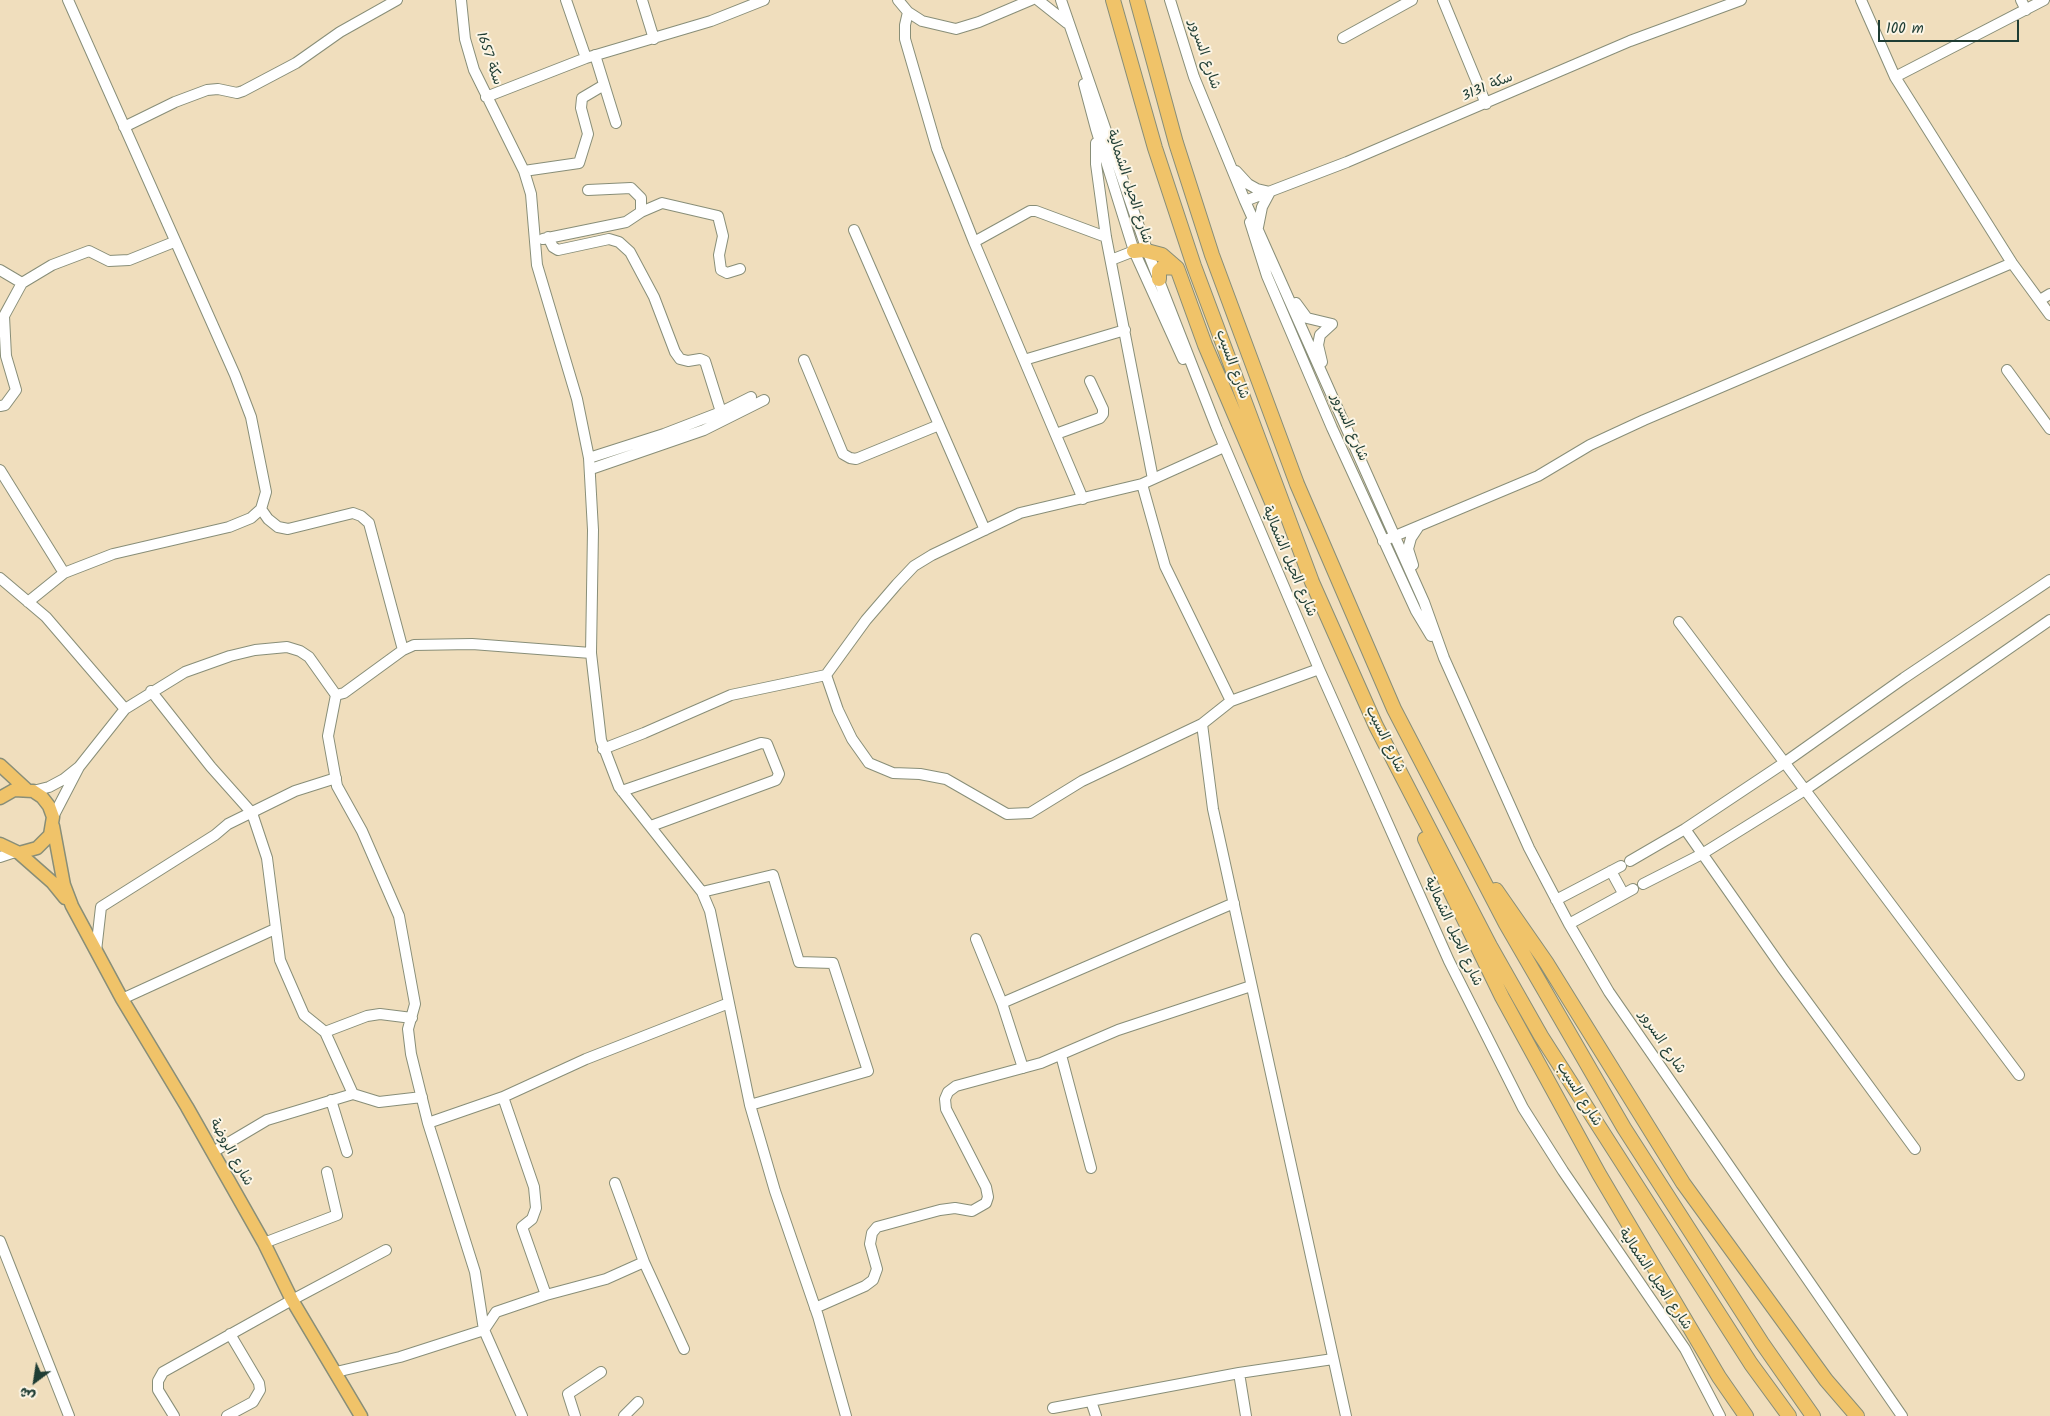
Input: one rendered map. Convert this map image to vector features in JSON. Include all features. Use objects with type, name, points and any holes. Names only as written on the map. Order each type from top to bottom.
[{"type":"highway","name":"شارع السيب","points":[[1113,0],[1155,148],[1194,266],[1312,582],[1376,726],[1490,946],[1542,1036],[1751,1364],[1789,1416]]},
{"type":"highway","name":"شارع السيب","points":[[1137,0],[1176,143],[1209,246],[1297,484],[1394,709],[1506,924],[1624,1128],[1762,1343],[1813,1416]]},
{"type":"highway","points":[[1141,250],[1162,255],[1177,268],[1205,345],[1301,570],[1312,582]]},
{"type":"highway","points":[[1159,279],[1159,271],[1163,267],[1177,268]]},
{"type":"highway","points":[[1376,726],[1436,863],[1502,997],[1599,1174],[1718,1377],[1746,1416]]},
{"type":"highway","points":[[1465,846],[1546,962],[1683,1183],[1826,1380],[1857,1416]]},
{"type":"main road","points":[[0,765],[30,790],[42,797],[49,806],[53,822],[44,843],[37,848],[17,852]]},
{"type":"main road","points":[[0,798],[14,790],[30,790]]},
{"type":"main road","name":"شارع الروضة","points":[[53,822],[64,885],[72,906],[122,999],[264,1243],[292,1300],[361,1416]]},
{"type":"main road","name":"شارع الروضة","points":[[0,844],[17,852],[52,882],[72,906]]},
{"type":"street","points":[[28,602],[64,573],[113,554],[229,527],[251,518],[261,509],[266,492],[251,417],[235,375],[174,242],[68,0]]},
{"type":"street","points":[[124,127],[175,102],[206,90],[218,89],[237,93],[243,91],[296,63],[340,32],[397,0]]},
{"type":"street","name":"سكة 1657","points":[[461,0],[465,38],[486,97],[524,171],[534,214],[534,240],[537,265],[577,399],[589,458],[591,469],[594,586],[592,653],[603,748],[622,791],[702,892],[710,911],[750,1106],[775,1191],[815,1308],[846,1416]]},
{"type":"street","points":[[566,0],[604,85],[616,123]]},
{"type":"street","points":[[642,0],[654,39]]},
{"type":"street","points":[[486,97],[590,56],[711,21],[764,0]]},
{"type":"street","points":[[898,0],[908,12],[922,21],[956,29],[979,22],[1031,0]]},
{"type":"street","points":[[1038,0],[1067,23]]},
{"type":"street","name":"شارع الحيل الشمالية","points":[[1061,0],[1067,23],[1090,83],[1141,250],[1159,279],[1224,447],[1319,669],[1449,961],[1524,1108],[1563,1171],[1685,1349],[1720,1416]]},
{"type":"street","name":"شارع السرور","points":[[1170,0],[1194,77],[1245,201],[1424,602],[1444,658],[1510,807],[1556,900],[1610,992],[1652,1055],[1902,1416]]},
{"type":"street","points":[[1343,38],[1412,0]]},
{"type":"street","points":[[1443,0],[1486,104]]},
{"type":"street","points":[[1861,0],[1895,77],[2012,263],[2050,314]]},
{"type":"street","points":[[2021,0],[2026,10]]},
{"type":"street","points":[[1895,77],[2044,0]]},
{"type":"street","name":"سكة 3131","points":[[1245,201],[1486,104],[1630,42],[1736,1]]},
{"type":"street","points":[[908,12],[905,25],[905,39],[937,149],[974,242],[1083,499]]},
{"type":"street","name":"شارع الحيل الشمالية","points":[[1079,56],[1107,168],[1198,395],[1217,430]]},
{"type":"street","points":[[524,171],[580,163],[588,134],[581,108],[582,98],[604,85]]},
{"type":"street","points":[[1096,129],[1096,164],[1106,237],[1153,479]]},
{"type":"street","points":[[1230,164],[1248,184],[1257,189],[1270,192],[1262,207],[1258,227]]},
{"type":"street","points":[[588,190],[631,188],[641,198],[641,212]]},
{"type":"street","name":"شارع السرور","points":[[1245,201],[1255,243],[1267,276],[1383,541],[1416,611],[1444,658]]},
{"type":"street","points":[[534,240],[626,222],[641,212],[662,203],[718,216],[723,236],[719,255],[721,270],[726,273],[740,269]]},
{"type":"street","points":[[974,242],[1030,211],[1036,211],[1106,237]]},
{"type":"street","points":[[854,230],[984,530]]},
{"type":"street","points":[[548,238],[553,247],[558,250],[609,239],[619,242],[630,252],[654,297],[674,352],[680,359],[688,361],[700,358],[705,361],[721,412]]},
{"type":"street","points":[[0,406],[5,405],[16,390],[6,356],[4,316],[22,283],[52,265],[88,251],[109,261],[129,260],[174,242]]},
{"type":"street","points":[[1111,260],[1141,250]]},
{"type":"street","points":[[1383,541],[1538,476],[1590,445],[1644,420],[2012,263]]},
{"type":"street","points":[[0,270],[22,283]]},
{"type":"street","points":[[1285,289],[1293,296],[1299,309],[1307,318],[1314,322],[1332,324],[1320,335],[1318,345],[1320,358],[1366,458],[1365,472]]},
{"type":"street","points":[[2040,300],[2050,294]]},
{"type":"street","points":[[1024,360],[1125,330]]},
{"type":"street","points":[[804,360],[843,454],[850,458],[856,459],[939,425]]},
{"type":"street","points":[[2007,370],[2050,429]]},
{"type":"street","points":[[1056,434],[1100,418],[1103,414],[1103,409],[1090,381]]},
{"type":"street","points":[[589,458],[664,434],[721,412],[751,397]]},
{"type":"street","points":[[591,469],[704,430],[764,400]]},
{"type":"street","points":[[603,748],[644,734],[731,695],[826,675],[866,620],[914,566],[932,555],[1020,513],[1142,484],[1224,447]]},
{"type":"street","points":[[0,470],[64,573]]},
{"type":"street","points":[[1142,484],[1165,566],[1231,701]]},
{"type":"street","points":[[261,509],[268,520],[278,527],[288,529],[343,514],[353,513],[365,519],[373,533],[403,650]]},
{"type":"street","points":[[1421,524],[1411,538],[1408,548],[1410,560],[1423,587],[1424,602]]},
{"type":"street","points":[[0,578],[46,617],[124,709]]},
{"type":"street","points":[[1556,900],[1612,872],[1685,829],[1784,763],[1912,672],[2050,580]]},
{"type":"street","points":[[1569,924],[1702,854],[1805,790],[2050,620]]},
{"type":"street","points":[[1679,622],[2019,1076]]},
{"type":"street","points":[[336,695],[352,687],[403,650],[414,645],[446,644],[592,653]]},
{"type":"street","points":[[53,822],[79,767],[124,709],[151,691],[185,672],[230,656],[255,650],[287,648],[300,651],[309,656],[336,695],[328,736],[337,786],[362,831],[399,916],[416,1004],[408,1030],[428,1123],[474,1272],[484,1330],[522,1416]]},
{"type":"street","points":[[826,675],[838,710],[852,739],[869,763],[893,773],[920,774],[946,779],[1007,814],[1030,813],[1082,780],[1202,724],[1231,701],[1319,669]]},
{"type":"street","points":[[151,691],[211,767],[252,813],[267,858],[280,960],[304,1015],[324,1032],[353,1094]]},
{"type":"street","points":[[1202,724],[1213,809],[1346,1416]]},
{"type":"street","points":[[622,791],[761,743],[767,744],[779,774],[776,780],[651,826]]},
{"type":"street","points":[[30,790],[49,787],[79,767]]},
{"type":"street","points":[[96,951],[101,907],[199,845],[228,824],[295,791],[336,778]]},
{"type":"street","points":[[1685,829],[1783,969],[1916,1149]]},
{"type":"street","points":[[0,856],[17,852]]},
{"type":"street","points":[[1612,872],[1633,889]]},
{"type":"street","points":[[702,892],[773,875],[799,962],[833,963],[868,1071],[750,1106]]},
{"type":"street","points":[[1002,1003],[1234,903]]},
{"type":"street","points":[[122,999],[275,929]]},
{"type":"street","points":[[976,939],[1002,1003],[1023,1068]]},
{"type":"street","points":[[815,1308],[865,1286],[876,1276],[877,1269],[870,1244],[872,1233],[877,1227],[940,1210],[955,1208],[972,1211],[986,1203],[988,1197],[986,1187],[946,1108],[945,1099],[948,1092],[956,1086],[1023,1068],[1061,1055],[1118,1030],[1251,986]]},
{"type":"street","points":[[428,1123],[503,1096],[586,1059],[729,1003]]},
{"type":"street","points":[[324,1032],[367,1016],[380,1014],[412,1018]]},
{"type":"street","points":[[1061,1055],[1091,1168]]},
{"type":"street","points":[[212,1152],[267,1120],[353,1094],[379,1102],[422,1097]]},
{"type":"street","points":[[503,1096],[534,1186],[536,1208],[532,1219],[522,1227],[546,1294]]},
{"type":"street","points":[[331,1100],[347,1152]]},
{"type":"street","points":[[264,1243],[336,1215],[327,1172]]},
{"type":"street","points":[[615,1184],[644,1262],[684,1349]]},
{"type":"street","points":[[0,1241],[2,1254],[69,1416]]},
{"type":"street","points":[[174,1416],[158,1390],[158,1381],[163,1372],[386,1250]]},
{"type":"street","points":[[336,1372],[400,1357],[484,1330],[496,1312],[546,1294],[606,1278],[644,1262]]},
{"type":"street","points":[[228,1416],[253,1402],[260,1390],[259,1383],[230,1334]]},
{"type":"street","points":[[1053,1408],[1239,1373],[1333,1359]]},
{"type":"street","points":[[575,1416],[568,1394],[602,1372]]},
{"type":"street","points":[[1239,1373],[1246,1416]]},
{"type":"street","points":[[1092,1401],[1096,1416]]},
{"type":"street","points":[[624,1416],[638,1402]]}]
